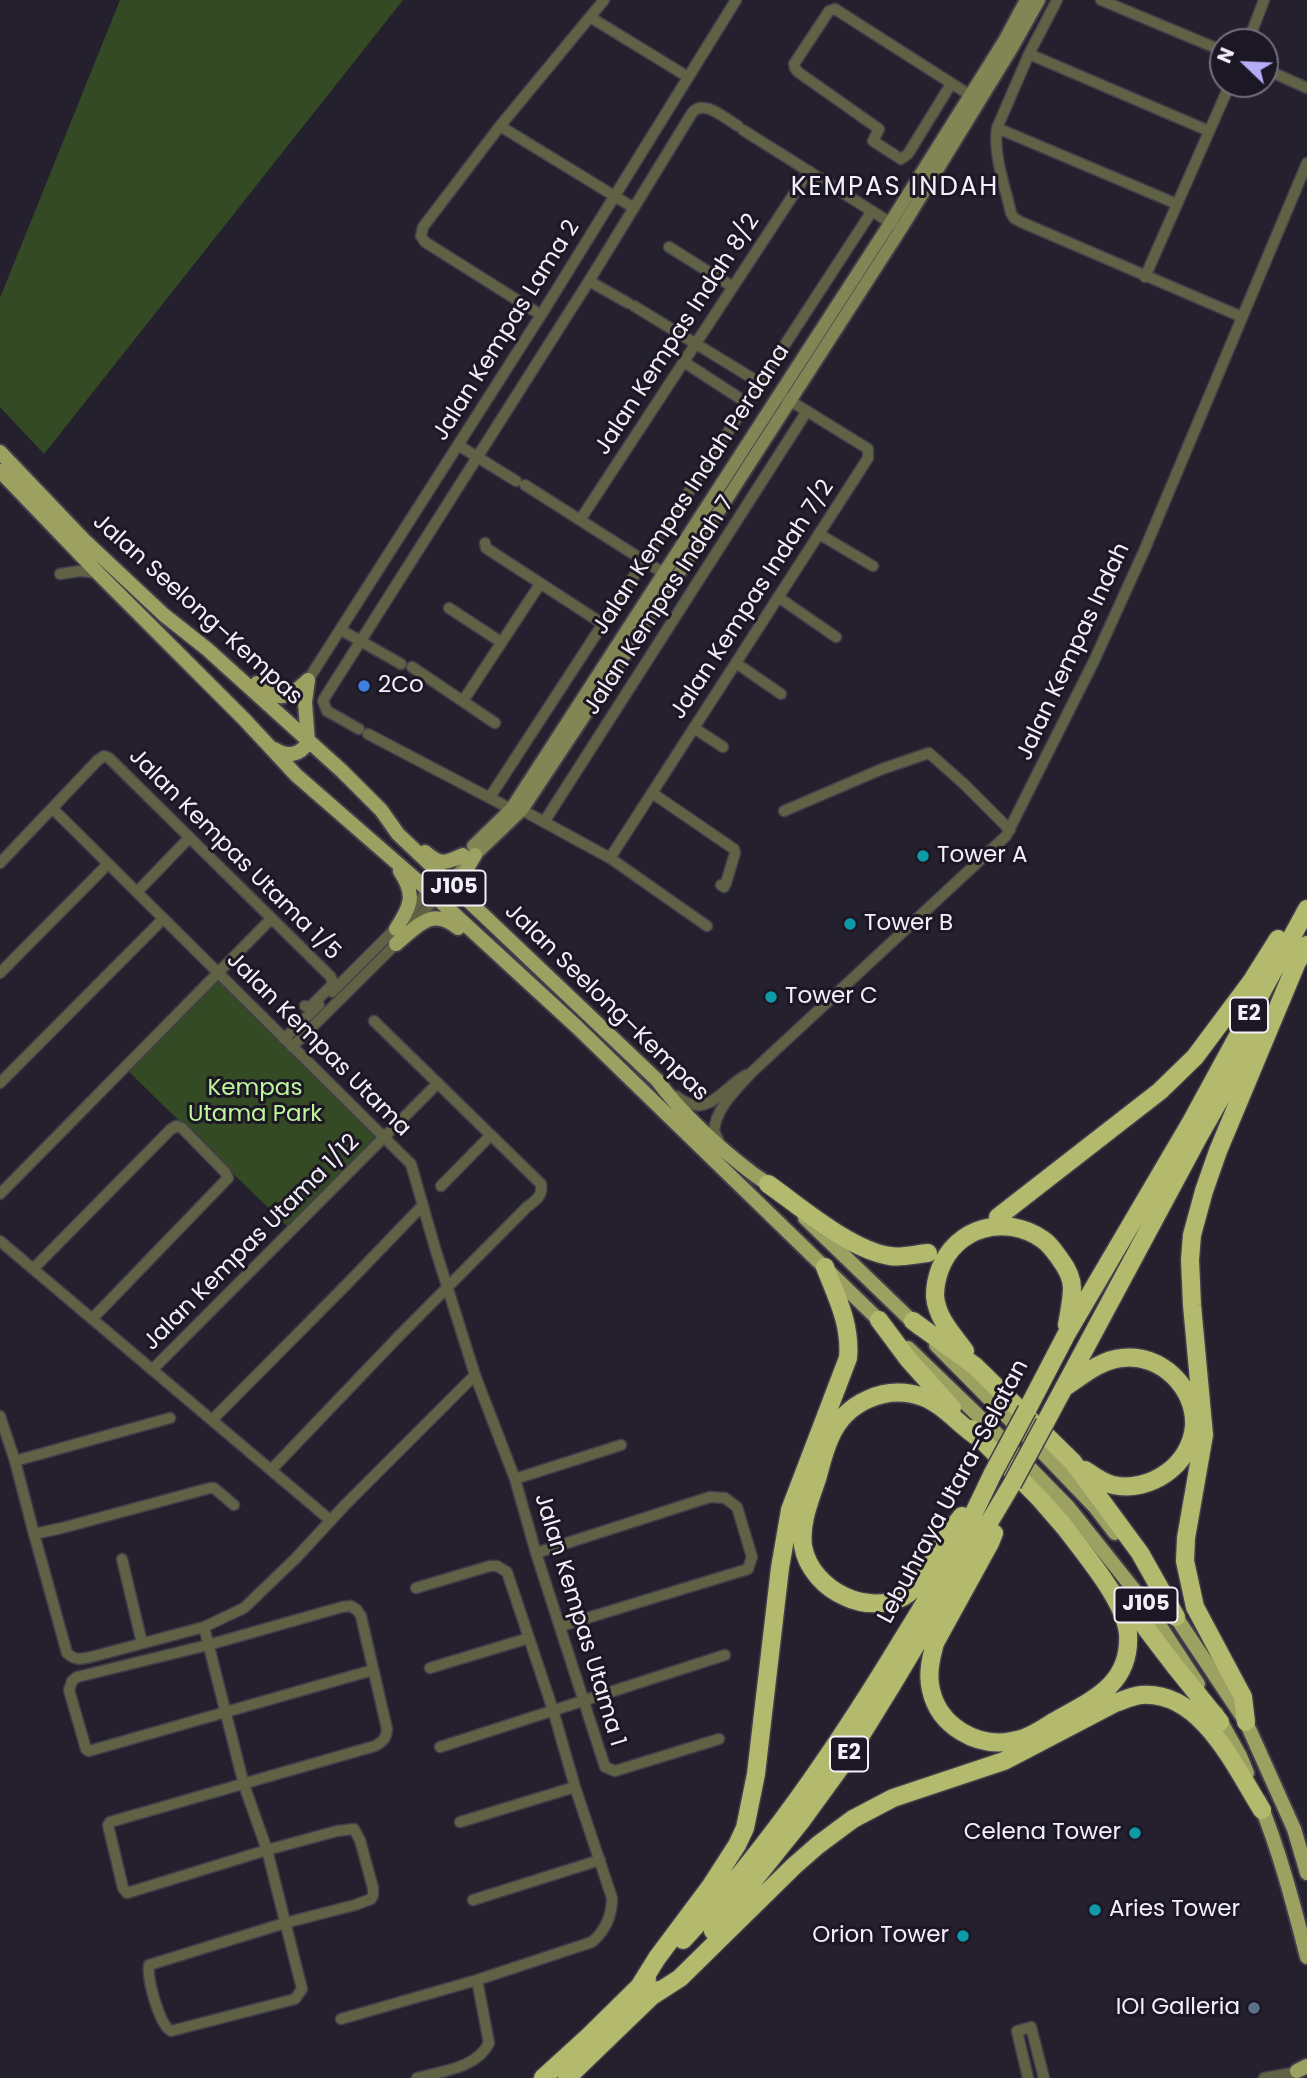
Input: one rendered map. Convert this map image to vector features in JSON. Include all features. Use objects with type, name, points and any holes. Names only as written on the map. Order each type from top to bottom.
[{"type":"highway","points":[[998,1217],[1160,1091],[1195,1057],[1251,982],[1307,894]]},
{"type":"highway","name":"Lebuhraya Utara–Selatan","points":[[567,2078],[644,1993],[772,1835],[820,1769],[872,1688],[950,1560],[1066,1335],[1191,1122],[1307,909]]},
{"type":"highway","name":"Lebuhraya Utara–Selatan","points":[[543,2078],[703,1943],[746,1892],[845,1761],[1012,1484],[1193,1148],[1307,945]]},
{"type":"highway","points":[[1246,1722],[1243,1697],[1195,1607],[1185,1561],[1186,1538],[1204,1435],[1191,1294],[1191,1248],[1195,1217],[1218,1151],[1297,962]]},
{"type":"highway","points":[[768,1184],[842,1236],[872,1252],[893,1257],[928,1253]]},
{"type":"highway","points":[[975,1366],[948,1331],[938,1309],[935,1294],[937,1277],[944,1258],[958,1241],[970,1233],[995,1227],[1010,1228],[1028,1232],[1050,1246],[1067,1268],[1072,1286],[1066,1335]]},
{"type":"highway","points":[[644,1993],[657,1958],[727,1862],[741,1837],[749,1814],[780,1568],[790,1510],[848,1358],[848,1327],[825,1267]]},
{"type":"highway","points":[[879,1320],[908,1359],[979,1438],[1060,1521],[1220,1721]]},
{"type":"highway","points":[[913,1321],[975,1366],[1073,1462],[1140,1553],[1176,1617]]},
{"type":"highway","points":[[1063,1389],[1103,1363],[1121,1358],[1137,1358],[1151,1361],[1175,1377],[1186,1391],[1192,1407],[1194,1426],[1190,1443],[1171,1470],[1156,1480],[1141,1486],[1111,1484],[1098,1479],[1073,1462]]},
{"type":"highway","points":[[979,1438],[924,1398],[891,1393],[874,1396],[856,1405],[842,1418],[831,1437],[808,1503],[803,1547],[810,1564],[820,1581],[835,1593],[851,1600],[879,1603],[903,1596],[915,1587],[927,1572],[950,1533],[993,1473]]},
{"type":"highway","points":[[1012,1484],[990,1543],[939,1634],[930,1658],[931,1690],[936,1702],[954,1727],[969,1736],[983,1741],[999,1742],[1027,1737],[1101,1695],[1115,1681],[1124,1665],[1128,1633],[1125,1618],[1109,1587],[1060,1521]]},
{"type":"highway","points":[[644,1993],[680,1978],[794,1866],[853,1819],[893,1798],[1013,1757],[1115,1703],[1132,1697],[1169,1698],[1189,1708],[1219,1742],[1262,1810]]},
{"type":"main road","name":"Jalan Seelong–Kempas","points":[[0,452],[84,541],[342,771],[381,810],[398,834],[657,1080],[687,1116],[768,1184],[913,1321]]},
{"type":"main road","name":"Jalan Seelong–Kempas","points":[[0,471],[296,775],[432,894],[577,1027],[879,1320]]},
{"type":"main road","points":[[206,649],[248,674],[276,696],[289,696],[308,680]]},
{"type":"main road","points":[[270,747],[280,753],[295,755],[309,742],[305,702],[308,680]]},
{"type":"main road","points":[[381,810],[433,860],[448,862],[469,855]]},
{"type":"main road","points":[[388,855],[404,878],[411,900],[396,936]]},
{"type":"main road","points":[[469,855],[462,877],[464,889],[513,942]]},
{"type":"main road","points":[[396,936],[426,920],[441,917],[454,924],[528,994],[577,1027]]},
{"type":"main road","name":"J105","points":[[879,1320],[1069,1508],[1147,1606],[1204,1692],[1240,1756],[1273,1835],[1307,1957]]},
{"type":"main road","name":"J105","points":[[913,1321],[1095,1507],[1134,1557],[1246,1722],[1294,1829],[1307,1873]]},
{"type":"street","points":[[541,315],[425,242],[421,236],[427,220],[604,0]]},
{"type":"street","name":"Jalan Kempas Lama 2","points":[[308,680],[541,315],[736,0]]},
{"type":"street","points":[[975,98],[1026,0]]},
{"type":"street","points":[[975,98],[1012,48],[1039,0]]},
{"type":"street","points":[[1057,0],[1029,54],[997,128],[1000,167],[1011,213],[1021,222],[1242,317]]},
{"type":"street","points":[[1101,0],[1209,45]]},
{"type":"street","points":[[1253,28],[1264,0]]},
{"type":"street","points":[[951,84],[905,158],[901,159],[873,141],[879,128],[795,68],[794,64],[830,11],[835,9],[975,98]]},
{"type":"street","points":[[590,17],[688,77]]},
{"type":"street","points":[[1029,54],[1209,131]]},
{"type":"street","points":[[1279,75],[1307,88]]},
{"type":"street","name":"Jalan Kempas Indah Perdana","points":[[432,894],[517,809],[785,398],[975,98]]},
{"type":"street","points":[[1145,276],[1224,98]]},
{"type":"street","points":[[707,926],[610,858],[327,711],[323,701],[696,108],[700,106],[708,109],[741,128],[895,226]]},
{"type":"street","points":[[500,126],[634,208]]},
{"type":"street","points":[[997,128],[1177,204]]},
{"type":"street","name":"Jalan Kempas Indah","points":[[752,1072],[930,908],[1010,830],[1094,661],[1144,551],[1307,163]]},
{"type":"street","name":"Jalan Kempas Indah 8/2","points":[[580,520],[809,171]]},
{"type":"street","points":[[490,797],[872,211]]},
{"type":"street","points":[[669,247],[733,287]]},
{"type":"street","points":[[589,281],[760,383]]},
{"type":"street","points":[[684,362],[747,403]]},
{"type":"street","name":"Jalan Kempas Indah 7/2","points":[[610,858],[868,458],[869,453],[865,447],[785,398]]},
{"type":"street","name":"Jalan Kempas Indah 7","points":[[544,822],[807,411]]},
{"type":"street","points":[[458,445],[668,577]]},
{"type":"street","points":[[819,534],[873,566]]},
{"type":"street","points":[[485,543],[486,548],[603,624]]},
{"type":"street","points":[[60,574],[80,571],[98,573]]},
{"type":"street","points":[[463,701],[540,584]]},
{"type":"street","points":[[778,597],[836,636]]},
{"type":"street","points":[[449,608],[501,642]]},
{"type":"street","points":[[341,630],[406,666],[495,723]]},
{"type":"street","points":[[736,663],[781,694]]},
{"type":"street","points":[[694,728],[723,747]]},
{"type":"street","points":[[784,811],[882,769],[929,753],[1010,830]]},
{"type":"street","name":"Jalan Kempas Utama 1/5","points":[[53,809],[98,760],[104,756],[109,758],[332,980],[332,985],[310,1007],[305,1006]]},
{"type":"street","points":[[652,793],[734,849],[726,883],[724,887],[721,885]]},
{"type":"street","points":[[0,863],[53,809]]},
{"type":"street","name":"Jalan Kempas Utama","points":[[53,809],[411,1164],[475,1375],[515,1479]]},
{"type":"street","points":[[136,892],[189,838]]},
{"type":"street","points":[[0,973],[108,864]]},
{"type":"street","points":[[292,1047],[432,894]]},
{"type":"street","points":[[0,1083],[163,919]]},
{"type":"street","points":[[0,1194],[271,919]]},
{"type":"street","points":[[284,1039],[351,971],[396,936]]},
{"type":"street","points":[[271,1470],[448,1287],[539,1198],[542,1189],[541,1184],[374,1021]]},
{"type":"street","points":[[657,1080],[682,1101],[697,1107],[714,1101],[734,1082],[752,1072]]},
{"type":"street","points":[[725,1149],[715,1135],[715,1122],[727,1101],[752,1072]]},
{"type":"street","name":"Jalan Kempas Utama 1/12","points":[[152,1370],[438,1083]]},
{"type":"street","points":[[33,1269],[170,1130],[177,1126],[182,1128],[225,1171],[228,1178],[92,1319]]},
{"type":"street","points":[[441,1186],[491,1135]]},
{"type":"street","points":[[212,1420],[423,1205]]},
{"type":"street","points":[[0,1241],[330,1520]]},
{"type":"street","points":[[0,1416],[15,1461],[67,1653],[77,1660],[204,1627],[244,1608],[475,1375]]},
{"type":"street","points":[[15,1461],[170,1418]]},
{"type":"street","points":[[515,1479],[621,1445]]},
{"type":"street","name":"Jalan Kempas Utama 1","points":[[515,1479],[605,1767],[615,1772],[719,1739]]},
{"type":"street","points":[[34,1534],[210,1488],[214,1488],[234,1505]]},
{"type":"street","points":[[536,1553],[710,1497],[725,1498],[737,1507],[740,1515],[752,1557],[748,1569],[561,1626]]},
{"type":"street","points":[[122,1559],[142,1643]]},
{"type":"street","points":[[341,2019],[477,1980],[592,1942],[605,1929],[612,1909],[612,1898],[510,1578],[503,1569],[490,1566],[416,1588]]},
{"type":"street","points":[[204,1627],[208,1645],[226,1713],[244,1785],[267,1850],[285,1923],[301,1983],[301,1991],[295,1999],[171,2031],[164,2026],[149,1965],[285,1923],[371,1899],[373,1888],[358,1833],[354,1829],[348,1829],[267,1850],[127,1893],[124,1891],[108,1825],[110,1822],[244,1785],[375,1746],[386,1738],[387,1728],[360,1616],[352,1606],[208,1645],[76,1677],[72,1681],[69,1690],[86,1749],[89,1751],[226,1713],[373,1670]]},
{"type":"street","points":[[430,1668],[529,1638]]},
{"type":"street","points":[[440,1747],[725,1655]]},
{"type":"street","points":[[460,1822],[575,1787]]},
{"type":"street","points":[[473,1900],[600,1860]]},
{"type":"street","points":[[417,2078],[472,2062],[486,2049],[489,2043],[477,1980]]},
{"type":"street","points":[[1028,2078],[1017,2031],[1031,2027],[1044,2078]]},
{"type":"street","points":[[1264,2078],[1304,2069]]},
{"type":"green space","points":[[120,0],[403,0],[44,454],[0,407],[0,298]]},
{"type":"green space","name":"Kempas Utama Park","points":[[218,973],[384,1138],[291,1230],[125,1068]]},
{"type":"place","name":"2Co","points":[[364,686]]},
{"type":"place","name":"Tower A","points":[[923,856]]},
{"type":"place","name":"Tower B","points":[[850,924]]},
{"type":"place","name":"Tower C","points":[[771,997]]},
{"type":"place","name":"Celena Tower","points":[[1135,1833]]},
{"type":"place","name":"Aries Tower","points":[[1095,1910]]},
{"type":"place","name":"Orion Tower","points":[[963,1936]]},
{"type":"place","name":"IOI Galleria","points":[[1254,2008]]},
{"type":"district","name":"KEMPAS INDAH","points":[[895,188]]}]
